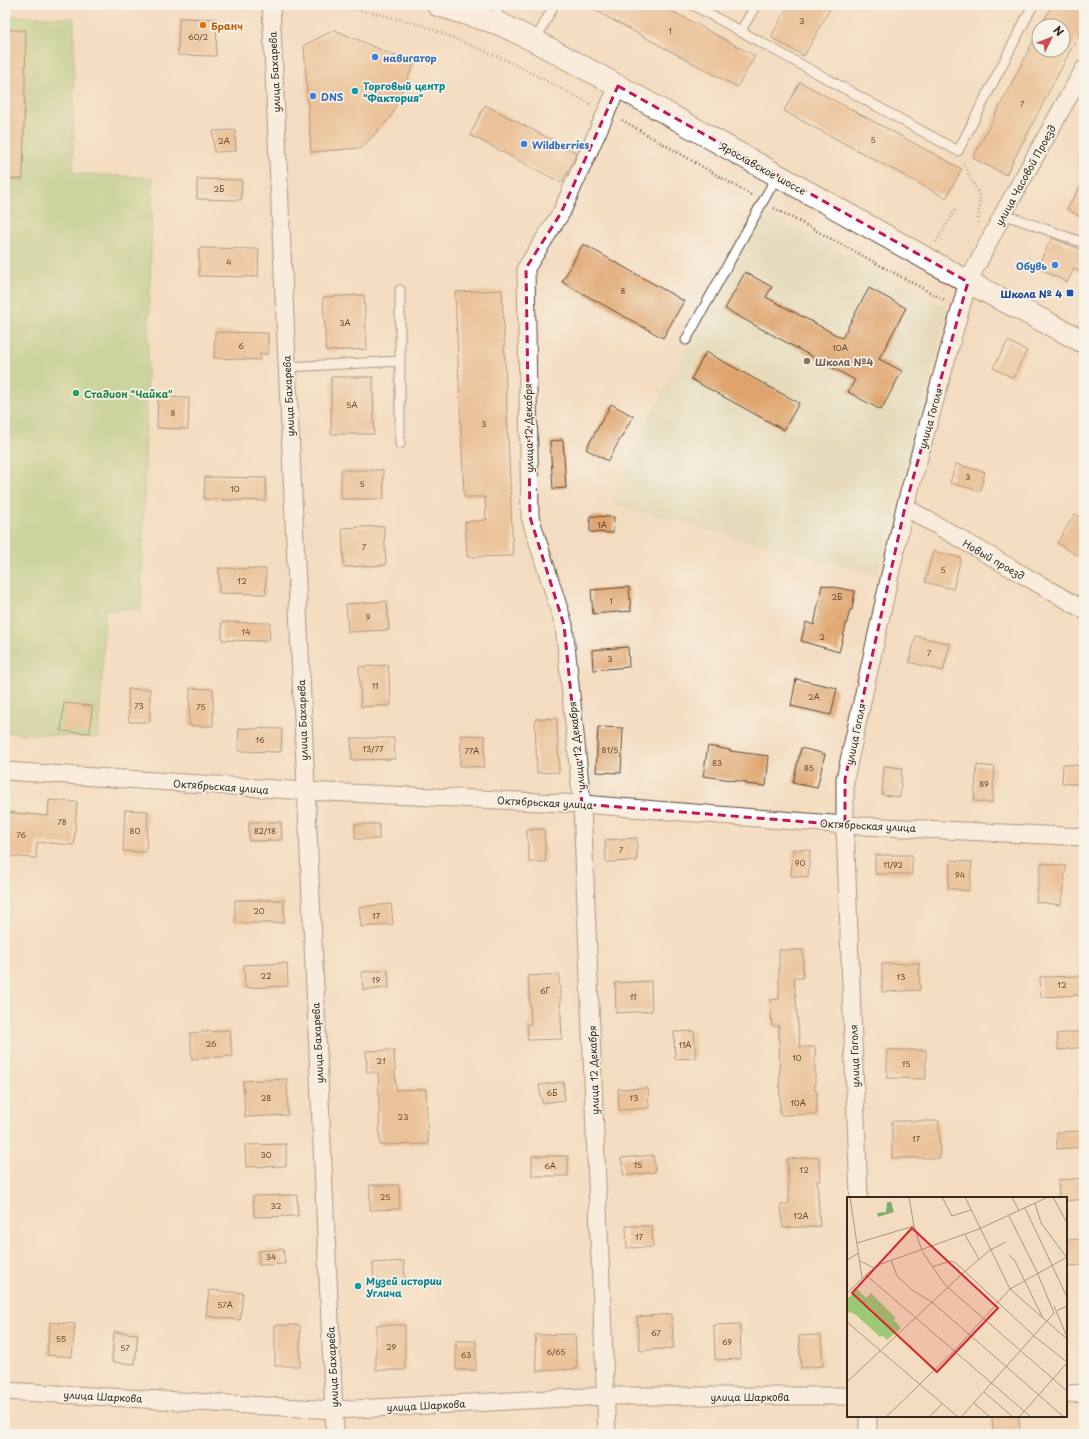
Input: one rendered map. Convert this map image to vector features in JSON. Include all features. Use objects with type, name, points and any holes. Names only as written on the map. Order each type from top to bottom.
[{"type":"main road","name":"Ярославское шоссе","points":[[438,5],[498,15],[534,41],[618,86],[968,282],[1084,342]]},
{"type":"street","name":"улица Бахарева","points":[[271,5],[305,791],[335,1434]]},
{"type":"street","name":"улица Часовой Проезд","points":[[968,282],[1003,214],[1084,69]]},
{"type":"street","name":"улица 12 Декабря","points":[[607,1434],[582,804],[564,625],[530,517],[526,268],[561,213],[618,86]]},
{"type":"street","name":"улица Гоголя","points":[[859,1197],[845,825],[845,779],[905,507],[968,282]]},
{"type":"street","name":"Новый проезд","points":[[905,507],[1084,610]]},
{"type":"street","name":"Октябрьская улица","points":[[5,771],[305,791],[582,804],[845,825],[1084,837]]},
{"type":"street","name":"улица Шаркова","points":[[5,1390],[334,1410],[606,1396],[847,1396]]},
{"type":"street","points":[[1067,1394],[1084,1393]]},
{"type":"street","points":[[868,1417],[868,1434]]},
{"type":"lane","points":[[534,41],[554,5]]},
{"type":"lane","points":[[693,5],[958,151],[1033,5]]},
{"type":"lane","points":[[740,32],[756,5]]},
{"type":"lane","points":[[686,340],[777,176]]},
{"type":"lane","points":[[1003,214],[1084,243]]},
{"type":"lane","points":[[400,290],[400,444]]},
{"type":"lane","points":[[287,367],[400,361]]},
{"type":"path","points":[[329,5],[375,13],[422,25],[504,59],[606,111],[763,202],[960,309]]},
{"type":"path","points":[[958,151],[980,197],[978,223]]},
{"type":"highlighted area","points":[[618,86],[968,282],[905,507],[845,779],[845,825],[582,804],[564,625],[530,517],[526,268],[561,213]]},
{"type":"shaded area","name":"Школа №4","points":[[765,211],[948,309],[877,575],[611,504],[651,413]]},
{"type":"green space","name":"Стадион \"Чайка\"","points":[[5,16],[74,18],[73,173],[153,178],[141,610],[105,609],[99,738],[5,732]]},
{"type":"building","points":[[585,5],[661,5],[755,56],[737,87]]},
{"type":"building","points":[[789,5],[832,5],[804,56],[771,37]]},
{"type":"building","points":[[1052,5],[1084,5],[1084,24],[1071,49],[1071,18],[1045,18]]},
{"type":"building","points":[[179,18],[217,19],[216,56],[178,55]]},
{"type":"building","points":[[5,30],[26,30],[23,179],[5,179]]},
{"type":"building","name":"Торговый центр \"Фактория\"","points":[[335,30],[414,64],[391,117],[361,148],[311,152],[304,45]]},
{"type":"building","points":[[1031,46],[1031,58],[1066,58],[1006,175],[973,158]]},
{"type":"building","points":[[800,82],[962,169],[946,198],[784,111]]},
{"type":"building","name":"Wildberries","points":[[485,105],[577,153],[562,183],[470,135]]},
{"type":"building","points":[[235,130],[236,151],[214,152],[213,131]]},
{"type":"building","points":[[197,179],[242,180],[241,200],[197,199]]},
{"type":"building","points":[[1084,180],[1084,219],[1067,209]]},
{"type":"building","points":[[1052,238],[1084,251],[1084,274],[1074,269],[1067,282],[1037,267]]},
{"type":"building","points":[[583,244],[684,301],[663,338],[562,282]]},
{"type":"building","points":[[199,248],[259,249],[258,277],[199,276]]},
{"type":"building","points":[[745,272],[772,287],[766,297],[842,338],[869,288],[906,308],[879,359],[902,371],[881,410],[848,392],[855,380],[725,309]]},
{"type":"building","points":[[502,290],[513,556],[467,557],[465,522],[486,520],[485,497],[464,497],[455,292]]},
{"type":"building","points":[[364,295],[367,349],[326,351],[323,297]]},
{"type":"building","points":[[215,332],[268,333],[268,354],[260,354],[260,360],[214,358]]},
{"type":"building","points":[[1008,341],[1027,351],[1013,378],[993,368]]},
{"type":"building","points":[[706,352],[799,403],[784,430],[691,379]]},
{"type":"building","points":[[331,377],[373,377],[374,434],[331,434]]},
{"type":"building","points":[[158,397],[189,398],[188,429],[157,428]]},
{"type":"building","points":[[611,404],[633,416],[608,461],[586,449]]},
{"type":"building","points":[[563,440],[566,488],[553,489],[550,441]]},
{"type":"building","points":[[956,464],[985,472],[980,491],[950,483]]},
{"type":"building","points":[[341,470],[383,470],[384,499],[341,499]]},
{"type":"building","points":[[205,477],[266,478],[266,501],[204,499]]},
{"type":"building","points":[[1075,514],[1084,520],[1084,547],[1078,556],[1057,543]]},
{"type":"building","points":[[590,516],[614,517],[613,533],[590,532]]},
{"type":"building","points":[[384,526],[386,565],[344,567],[342,528]]},
{"type":"building","points":[[933,551],[961,558],[953,589],[925,582]]},
{"type":"building","points":[[219,568],[266,569],[266,594],[219,593]]},
{"type":"building","points":[[822,585],[855,591],[852,610],[850,610],[839,652],[801,641],[806,622],[814,625]]},
{"type":"building","points":[[629,587],[631,611],[593,614],[591,590]]},
{"type":"building","points":[[387,601],[389,630],[348,632],[346,604]]},
{"type":"building","points":[[222,622],[270,623],[269,641],[222,640]]},
{"type":"building","points":[[916,636],[950,644],[943,671],[909,662]]},
{"type":"building","points":[[628,647],[629,667],[593,670],[592,650]]},
{"type":"building","points":[[388,665],[391,705],[361,707],[359,667]]},
{"type":"building","points":[[796,679],[837,688],[831,715],[791,706]]},
{"type":"building","points":[[190,688],[213,689],[213,726],[189,726]]},
{"type":"building","points":[[128,689],[150,689],[150,722],[129,722]]},
{"type":"building","points":[[64,703],[92,706],[90,733],[61,731]]},
{"type":"building","points":[[557,718],[559,772],[537,773],[535,719]]},
{"type":"building","points":[[598,727],[623,728],[621,773],[596,772]]},
{"type":"building","points":[[239,728],[282,729],[281,752],[238,751]]},
{"type":"building","points":[[461,735],[485,736],[484,767],[460,766]]},
{"type":"building","points":[[351,738],[394,738],[395,759],[352,760]]},
{"type":"building","points":[[708,746],[730,751],[769,756],[766,786],[703,776]]},
{"type":"building","points":[[801,748],[825,754],[817,788],[793,783]]},
{"type":"building","points":[[1063,764],[1084,766],[1084,785],[1062,783]]},
{"type":"building","points":[[977,765],[995,767],[992,803],[974,801]]},
{"type":"building","points":[[884,766],[902,768],[900,797],[882,795]]},
{"type":"building","points":[[49,800],[77,802],[74,845],[37,842],[36,858],[5,856],[5,812],[48,816]]},
{"type":"building","points":[[125,810],[148,811],[146,852],[123,851]]},
{"type":"building","points":[[249,822],[281,822],[282,840],[249,841]]},
{"type":"building","points":[[355,824],[379,824],[379,839],[355,839]]},
{"type":"building","points":[[544,829],[546,862],[529,862],[527,830]]},
{"type":"building","points":[[637,838],[637,861],[606,862],[605,840]]},
{"type":"building","points":[[793,849],[810,850],[808,877],[791,876]]},
{"type":"building","points":[[875,855],[912,855],[912,874],[875,874]]},
{"type":"building","points":[[951,860],[972,862],[969,891],[948,888]]},
{"type":"building","points":[[1041,863],[1066,866],[1061,905],[1036,902]]},
{"type":"building","points":[[235,900],[284,900],[284,923],[235,923]]},
{"type":"building","points":[[391,904],[393,924],[361,927],[359,907]]},
{"type":"building","points":[[779,950],[803,950],[803,978],[794,978],[800,1047],[815,1047],[815,1091],[817,1091],[817,1114],[780,1115],[779,1026],[772,1026],[770,1000],[779,999]]},
{"type":"building","points":[[287,963],[288,986],[245,988],[244,965]]},
{"type":"building","points":[[919,963],[920,990],[882,992],[882,964]]},
{"type":"building","points":[[388,970],[389,988],[363,990],[362,972]]},
{"type":"building","points":[[559,974],[562,1039],[528,1040],[527,1024],[531,1024],[528,976]]},
{"type":"building","points":[[1083,976],[1084,995],[1041,997],[1040,977]]},
{"type":"building","points":[[651,981],[652,1011],[616,1013],[615,983]]},
{"type":"building","points":[[230,1030],[232,1056],[192,1059],[190,1033]]},
{"type":"building","points":[[694,1031],[696,1058],[675,1059],[674,1032]]},
{"type":"building","points":[[1084,1031],[1084,1047],[1058,1050],[1057,1034]]},
{"type":"building","points":[[394,1050],[396,1090],[426,1089],[428,1144],[380,1145],[378,1072],[367,1072],[366,1051]]},
{"type":"building","points":[[887,1050],[926,1050],[926,1079],[887,1078]]},
{"type":"building","points":[[287,1079],[288,1115],[245,1117],[243,1081]]},
{"type":"building","points":[[563,1082],[565,1100],[542,1103],[539,1085]]},
{"type":"building","points":[[648,1088],[649,1108],[619,1110],[618,1089]]},
{"type":"building","points":[[892,1121],[939,1121],[940,1158],[892,1158]]},
{"type":"building","points":[[1084,1131],[1084,1147],[1057,1149],[1057,1132]]},
{"type":"building","points":[[286,1144],[286,1166],[246,1167],[245,1145]]},
{"type":"building","points":[[653,1155],[655,1172],[624,1176],[621,1158]]},
{"type":"building","points":[[532,1156],[568,1156],[568,1176],[532,1176]]},
{"type":"building","points":[[819,1157],[820,1181],[817,1181],[820,1226],[783,1228],[781,1205],[789,1204],[787,1159]]},
{"type":"building","points":[[1084,1178],[1084,1199],[1067,1201],[1067,1197],[1059,1197],[1058,1180]]},
{"type":"building","points":[[370,1185],[399,1185],[400,1209],[370,1210]]},
{"type":"building","points":[[297,1195],[298,1216],[254,1217],[253,1196]]},
{"type":"building","points":[[626,1226],[652,1226],[653,1247],[627,1248]]},
{"type":"building","points":[[1084,1239],[1084,1265],[1067,1266],[1067,1240]]},
{"type":"building","points":[[283,1249],[285,1264],[259,1265],[258,1251]]},
{"type":"building","points":[[404,1261],[405,1284],[374,1286],[373,1263]]},
{"type":"building","points":[[209,1290],[243,1293],[240,1320],[206,1316]]},
{"type":"building","points":[[671,1314],[674,1348],[640,1351],[637,1317]]},
{"type":"building","points":[[50,1322],[75,1324],[72,1357],[47,1355]]},
{"type":"building","points":[[740,1324],[741,1359],[715,1360],[714,1325]]},
{"type":"building","points":[[275,1325],[300,1325],[300,1366],[275,1366]]},
{"type":"building","points":[[376,1325],[405,1325],[405,1370],[376,1370]]},
{"type":"building","points":[[114,1332],[138,1334],[135,1364],[112,1362]]},
{"type":"building","points":[[575,1334],[577,1369],[537,1371],[535,1335]]},
{"type":"building","points":[[821,1335],[823,1366],[801,1368],[799,1336]]},
{"type":"building","points":[[456,1341],[476,1341],[476,1370],[456,1370]]},
{"type":"building","points":[[992,1417],[1019,1417],[1020,1434],[993,1434]]},
{"type":"place","name":"Бранч","points":[[203,25]]},
{"type":"place","name":"навигатор","points":[[375,57]]},
{"type":"place","name":"Торговый центр \"Фактория\"","points":[[355,91]]},
{"type":"place","name":"DNS","points":[[313,96]]},
{"type":"place","name":"Wildberries","points":[[524,144]]},
{"type":"place","name":"Обувь","points":[[1055,265]]},
{"type":"place","name":"Школа № 4","points":[[1070,293]]},
{"type":"place","name":"Школа №4","points":[[807,361]]},
{"type":"place","name":"Стадион \"Чайка\"","points":[[76,393]]},
{"type":"place","name":"Музей истории Углича","points":[[358,1286]]}]
